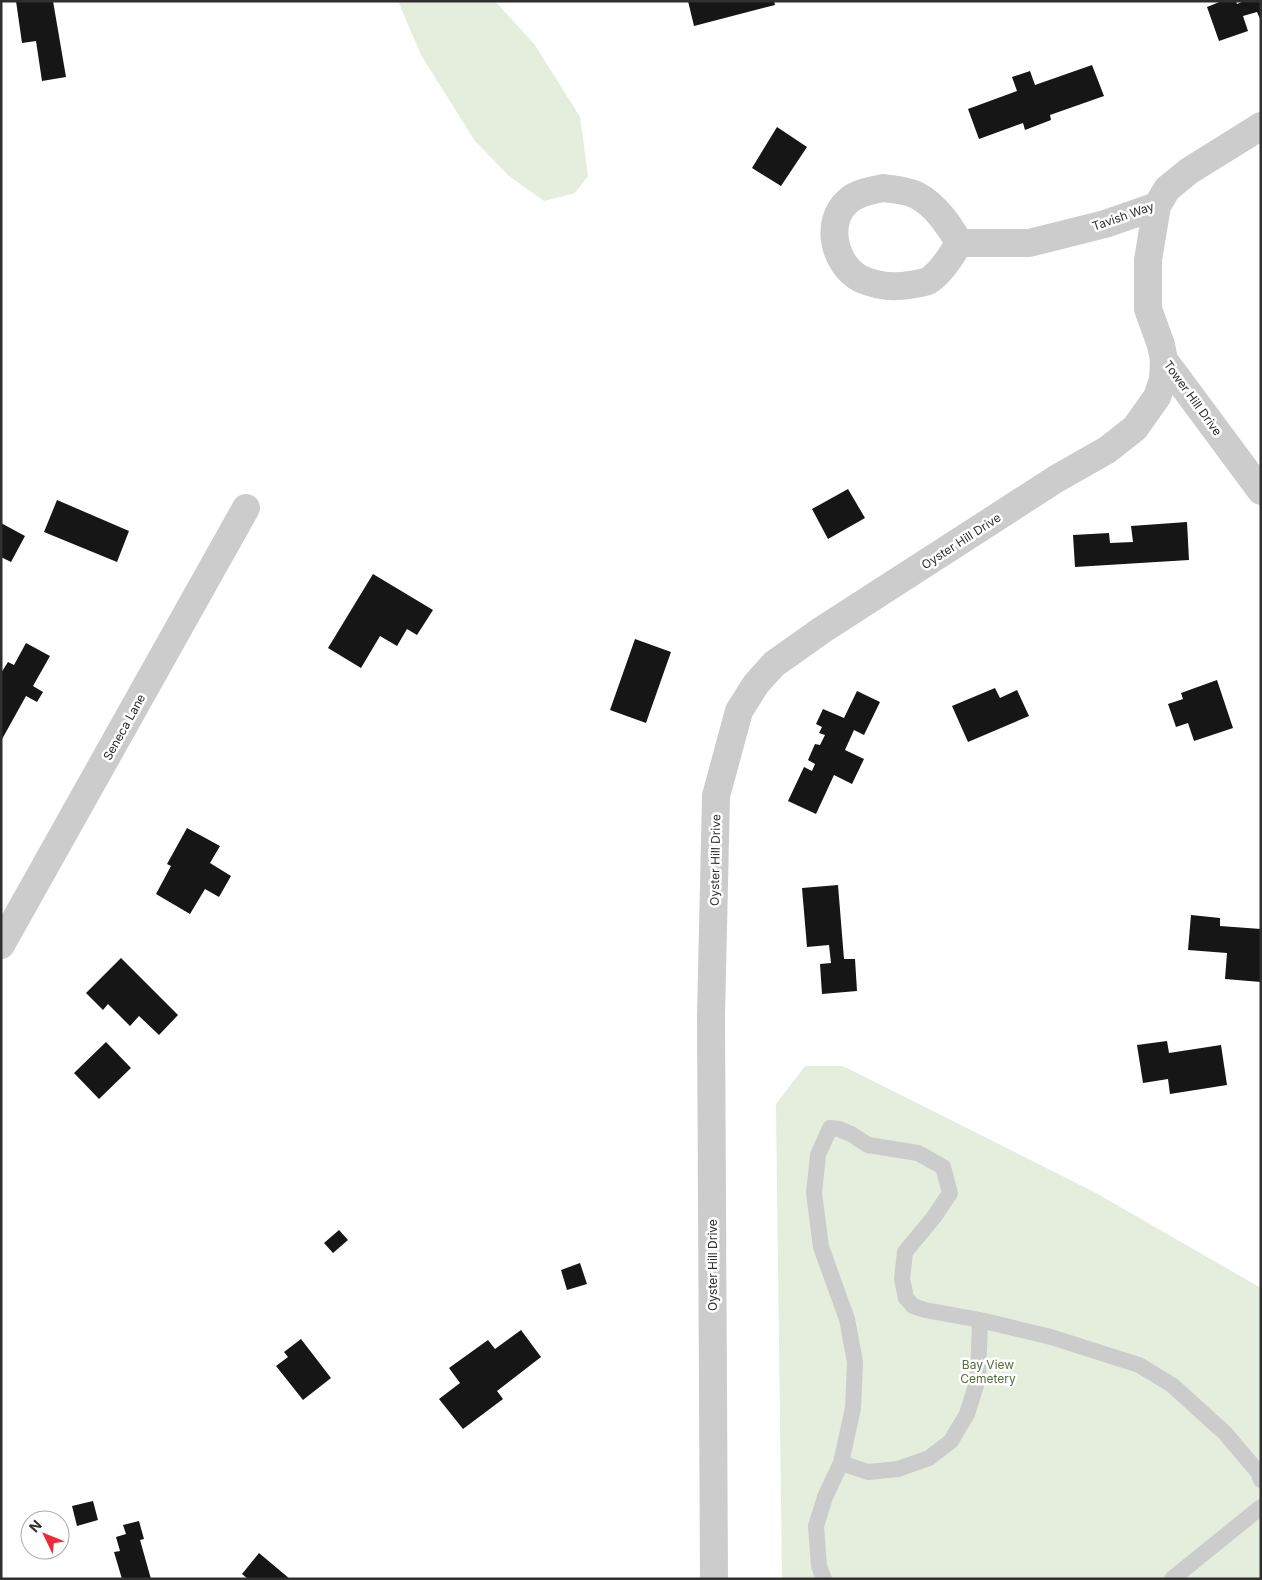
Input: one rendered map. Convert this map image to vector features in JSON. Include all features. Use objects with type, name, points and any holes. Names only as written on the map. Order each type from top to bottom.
[{"type":"street","name":"Tavish Way","points":[[959,243],[1029,243],[1104,224],[1157,206],[1166,189],[1188,171],[1261,126]]},
{"type":"street","points":[[883,188],[905,191],[919,196],[937,212],[951,228],[959,243],[947,263],[928,281],[884,287],[860,278],[848,269],[837,251],[834,232],[835,218],[848,201],[861,193],[883,188]]},
{"type":"street","name":"Tower Hill Drive","points":[[1157,206],[1148,260],[1148,309],[1161,345],[1164,360],[1261,491]]},
{"type":"street","name":"Oyster Hill Drive","points":[[714,1579],[711,1016],[716,796],[739,711],[756,684],[774,664],[822,630],[1047,485],[1107,450],[1135,428],[1157,397],[1163,380],[1164,360]]},
{"type":"street","name":"Seneca Lane","points":[[1,946],[246,508]]},
{"type":"lane","points":[[824,1579],[819,1566],[816,1526],[825,1496],[841,1463],[853,1408],[856,1362],[847,1319],[822,1247],[814,1193],[818,1155],[830,1128],[852,1134],[868,1145],[918,1153],[943,1168],[950,1193],[934,1217],[905,1252],[902,1279],[906,1298],[913,1306],[1051,1337],[1138,1365],[1172,1385],[1225,1433],[1258,1472],[1261,1480]]},
{"type":"lane","points":[[841,1463],[868,1472],[898,1469],[930,1458],[952,1441],[968,1414],[978,1379],[980,1320]]},
{"type":"lane","points":[[1172,1579],[1261,1507]]},
{"type":"green space","points":[[398,1],[495,1],[535,45],[580,117],[588,176],[575,193],[544,201],[509,176],[475,141],[421,55]]},
{"type":"green space","name":"Bay View Cemetery","points":[[805,1066],[843,1066],[1096,1193],[1261,1288],[1261,1579],[782,1579],[776,1104]]},
{"type":"building","points":[[16,1],[53,1],[66,77],[42,81],[36,41],[22,43]]},
{"type":"building","points":[[688,1],[774,1],[775,5],[694,26]]},
{"type":"building","points":[[1222,1],[1236,1],[1237,4],[1244,1],[1261,1],[1261,21],[1257,12],[1243,16],[1248,31],[1219,41],[1207,7]]},
{"type":"building","points":[[1092,65],[1104,96],[1050,115],[1051,120],[1025,130],[1023,123],[979,139],[968,109],[1017,91],[1012,77],[1030,71],[1035,85]]},
{"type":"building","points":[[777,127],[807,147],[781,186],[752,168]]},
{"type":"building","points":[[848,489],[865,518],[828,539],[812,509]]},
{"type":"building","points":[[57,500],[129,531],[117,562],[44,532]]},
{"type":"building","points":[[1187,522],[1189,560],[1075,567],[1073,535],[1109,533],[1110,543],[1133,542],[1131,526]]},
{"type":"building","points":[[1,523],[25,536],[11,562],[1,557]]},
{"type":"building","points":[[373,574],[433,610],[417,635],[407,629],[397,646],[380,636],[361,668],[328,648]]},
{"type":"building","points":[[635,639],[671,652],[646,723],[610,710]]},
{"type":"building","points":[[26,643],[50,656],[33,686],[43,692],[37,702],[26,696],[1,741],[1,673],[8,662],[14,665]]},
{"type":"building","points":[[1217,680],[1233,728],[1194,741],[1188,723],[1176,727],[1168,704],[1183,699],[1181,693]]},
{"type":"building","points":[[995,688],[1000,698],[1017,690],[1029,716],[968,742],[952,706]]},
{"type":"building","points":[[857,691],[880,702],[864,735],[854,730],[845,750],[864,759],[852,784],[834,775],[816,814],[788,801],[804,767],[812,771],[815,764],[808,760],[815,744],[820,745],[825,735],[819,733],[822,727],[816,724],[823,709],[844,718]]},
{"type":"building","points":[[187,828],[220,846],[210,863],[231,876],[219,897],[205,889],[190,914],[156,894],[171,866],[167,864]]},
{"type":"building","points":[[838,885],[844,959],[855,959],[857,991],[822,994],[820,964],[831,963],[829,945],[807,947],[802,888]]},
{"type":"building","points":[[1191,915],[1220,918],[1220,926],[1261,929],[1261,982],[1225,979],[1227,953],[1188,950]]},
{"type":"building","points":[[121,958],[178,1015],[159,1035],[139,1016],[130,1026],[108,1004],[103,1010],[86,993]]},
{"type":"building","points":[[1167,1041],[1169,1053],[1221,1045],[1227,1085],[1170,1094],[1168,1079],[1143,1083],[1137,1045]]},
{"type":"building","points":[[106,1042],[131,1068],[99,1099],[74,1073]]},
{"type":"building","points":[[339,1230],[348,1240],[333,1253],[324,1243]]},
{"type":"building","points":[[580,1263],[587,1284],[567,1290],[561,1270]]},
{"type":"building","points":[[521,1330],[541,1357],[497,1391],[503,1399],[463,1429],[439,1399],[460,1383],[449,1368],[488,1340],[495,1349]]},
{"type":"building","points":[[301,1339],[331,1378],[303,1400],[276,1366],[288,1357],[284,1352]]},
{"type":"building","points":[[93,1501],[98,1520],[77,1526],[72,1506]]},
{"type":"building","points":[[139,1521],[144,1539],[140,1540],[151,1579],[122,1579],[114,1552],[120,1551],[116,1537],[126,1534],[123,1525]]},
{"type":"building","points":[[259,1553],[290,1579],[248,1579],[242,1574]]}]
